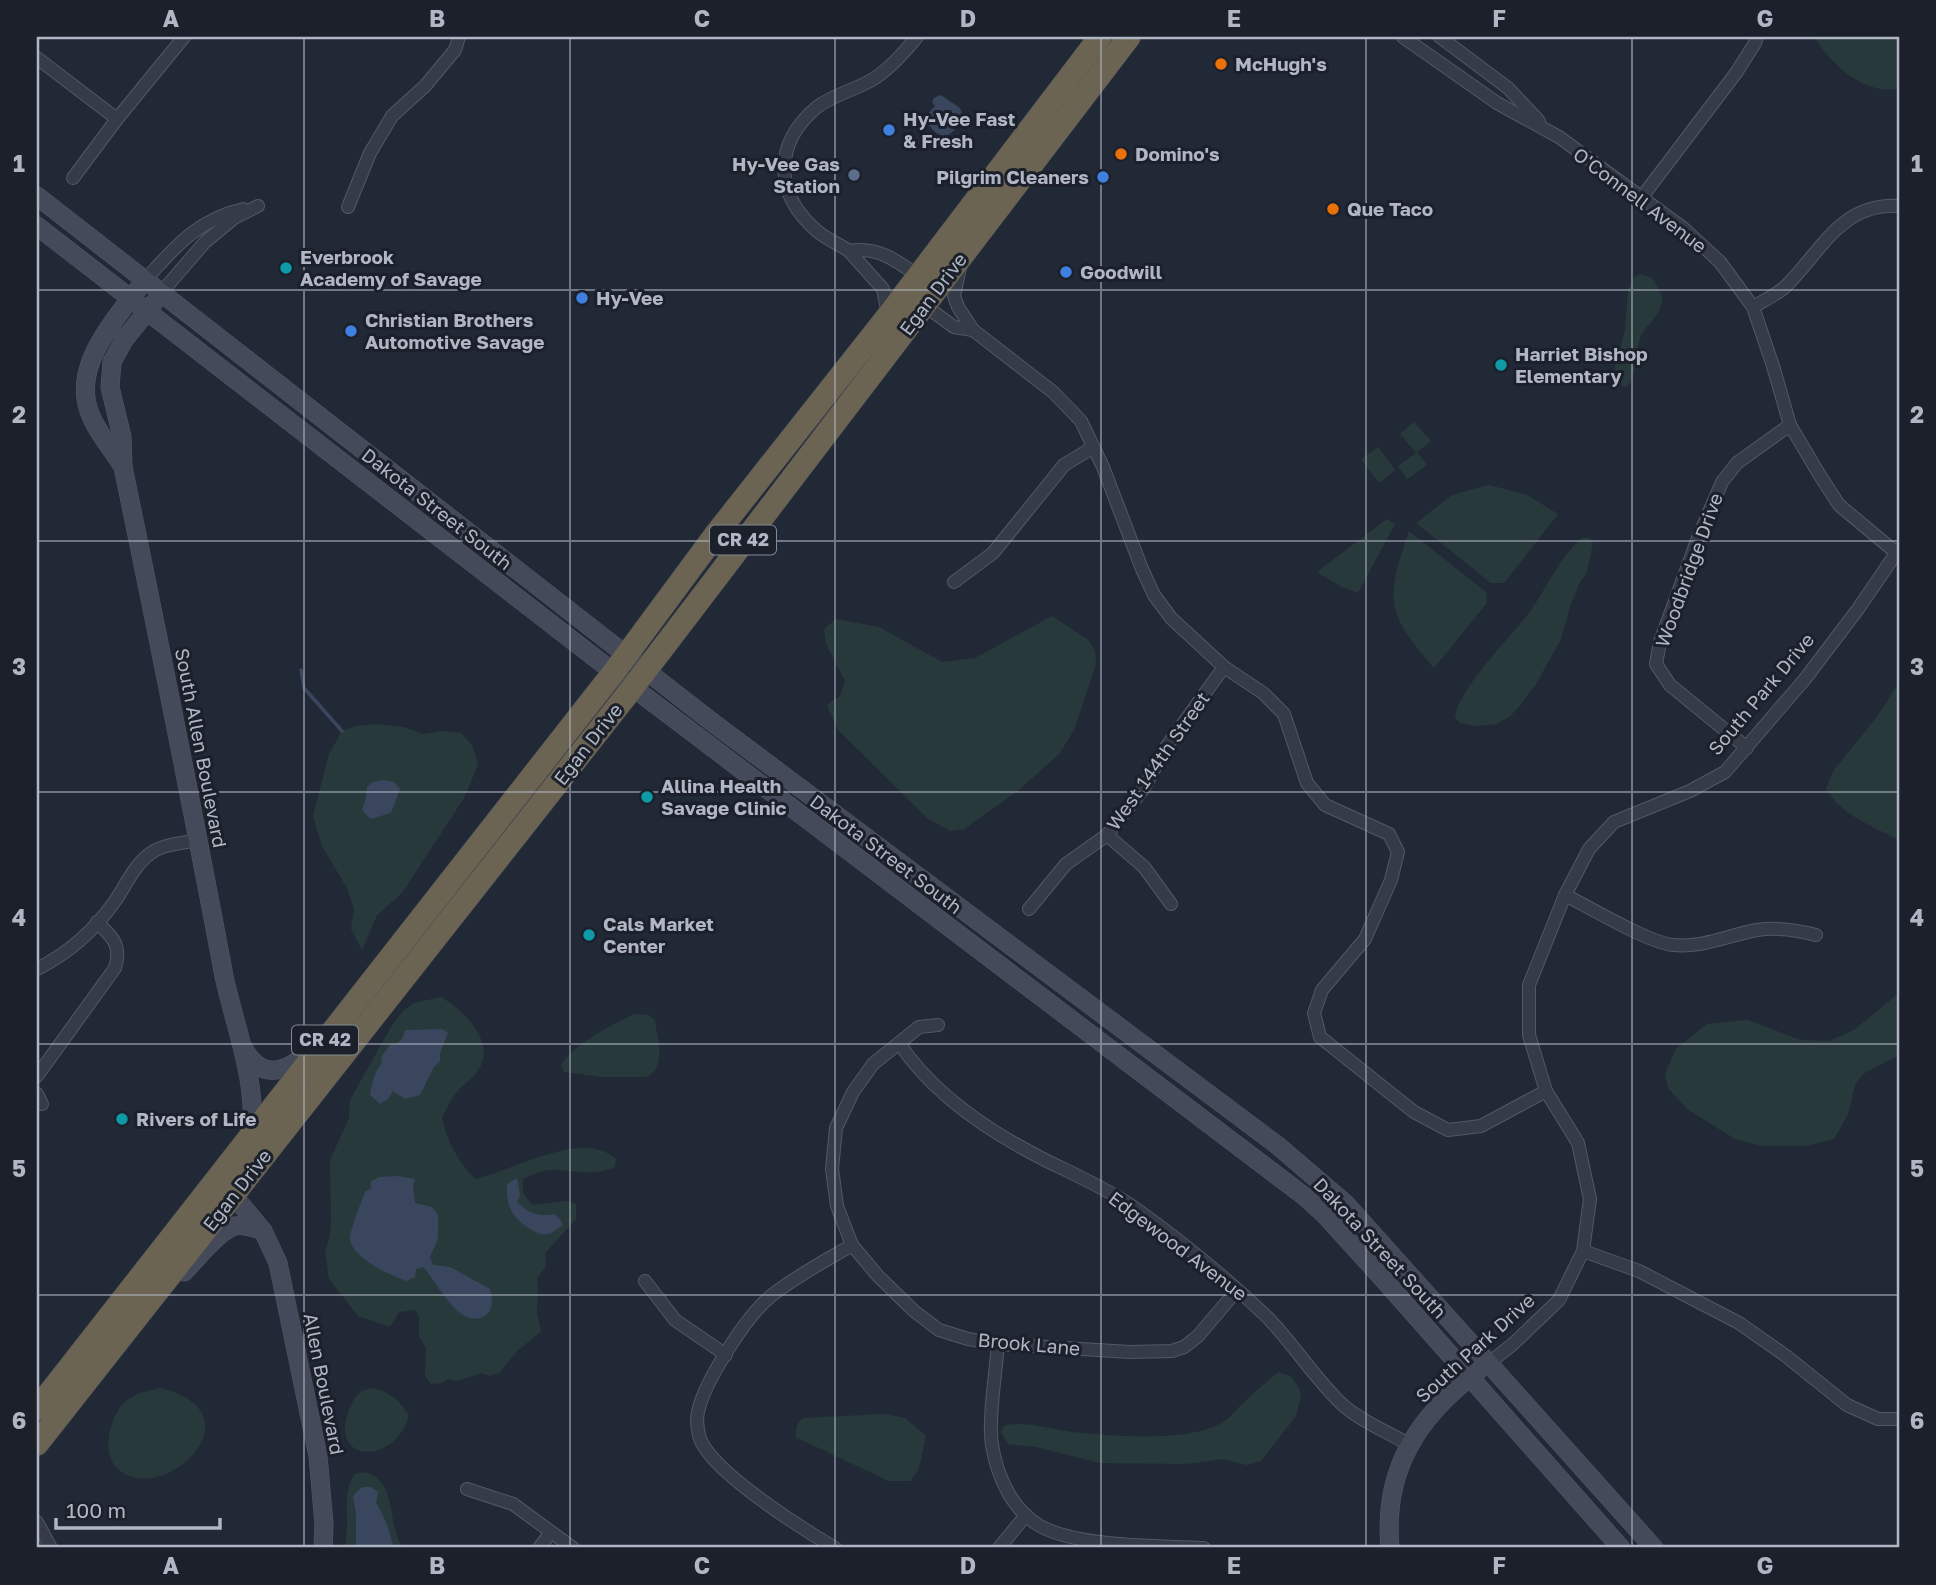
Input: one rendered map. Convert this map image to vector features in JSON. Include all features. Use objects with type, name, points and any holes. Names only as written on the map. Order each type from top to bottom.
[{"type":"highway","name":"Egan Drive","points":[[37,1444],[233,1195],[921,290],[1100,37]]},
{"type":"highway","name":"Egan Drive","points":[[37,1409],[349,1009],[630,671],[716,534],[888,316],[964,252],[1129,37]]},
{"type":"main road","name":"Dakota Street South","points":[[37,197],[145,280],[630,671],[1304,1196],[1384,1279],[1621,1548]]},
{"type":"main road","name":"Dakota Street South","points":[[37,226],[630,671],[712,722],[1277,1145],[1346,1204],[1654,1548]]},
{"type":"main road","name":"South Allen Boulevard","points":[[123,467],[97,429],[85,394],[89,366],[95,350],[145,280]]},
{"type":"main road","name":"South Allen Boulevard","points":[[161,293],[117,352],[110,376],[110,387],[122,438],[123,467],[253,1103],[254,1119],[250,1136]]},
{"type":"main road","name":"South Allen Boulevard","points":[[239,1038],[245,1052],[261,1067],[281,1071],[307,1053],[349,1009]]},
{"type":"main road","name":"Allen Boulevard","points":[[233,1195],[263,1231],[278,1263],[318,1456],[324,1524],[323,1548]]},
{"type":"main road","points":[[111,1350],[222,1233],[236,1226],[253,1227],[263,1231]]},
{"type":"main road","name":"South Park Drive","points":[[1391,1548],[1391,1497],[1408,1444],[1435,1410],[1489,1363]]},
{"type":"street","points":[[73,178],[184,37]]},
{"type":"street","points":[[348,206],[370,153],[392,117],[425,86],[455,50],[459,37]]},
{"type":"street","points":[[888,316],[883,289],[849,250],[817,231],[795,206],[785,187],[783,164],[797,131],[817,108],[887,69],[917,37]]},
{"type":"street","name":"O'Connell Avenue","points":[[1403,37],[1497,103],[1547,129],[1683,228],[1720,262],[1753,307],[1790,425],[1839,505],[1898,552]]},
{"type":"street","name":"O'Connell Avenue","points":[[1440,37],[1508,88],[1547,129]]},
{"type":"street","points":[[1642,197],[1736,73],[1757,37]]},
{"type":"street","points":[[37,58],[117,119]]},
{"type":"street","points":[[1753,307],[1783,289],[1840,225],[1867,209],[1899,206]]},
{"type":"street","points":[[145,280],[185,237],[203,224],[221,214],[252,207],[205,242],[161,293]]},
{"type":"street","points":[[849,250],[865,248],[885,254],[954,327],[973,330]]},
{"type":"street","points":[[964,252],[954,296],[958,307],[973,330],[1053,393],[1081,421],[1103,467],[1154,595],[1171,618],[1224,667],[1263,693],[1284,714],[1307,783],[1325,805],[1389,834],[1398,852],[1391,880],[1365,939],[1322,990],[1314,1013],[1320,1037],[1414,1112],[1448,1130],[1481,1126],[1546,1091]]},
{"type":"street","name":"Woodbridge Drive","points":[[1747,748],[1670,685],[1656,664],[1660,642],[1688,564],[1722,482],[1737,463],[1790,425]]},
{"type":"street","points":[[954,582],[993,553],[1064,464],[1092,448]]},
{"type":"street","name":"South Park Drive","points":[[1489,1363],[1559,1300],[1583,1251],[1590,1199],[1578,1143],[1546,1091],[1529,1035],[1529,985],[1565,895],[1589,849],[1614,822],[1702,785],[1725,772],[1805,679],[1898,552]]},
{"type":"street","name":"West 144th Street","points":[[1029,909],[1066,864],[1107,835],[1144,788],[1166,747],[1224,667]]},
{"type":"street","points":[[1107,835],[1144,867],[1171,904]]},
{"type":"street","points":[[37,969],[82,940],[114,903],[139,863],[153,851],[198,839]]},
{"type":"street","points":[[1565,895],[1671,946],[1713,943],[1758,930],[1791,929],[1816,935]]},
{"type":"street","points":[[37,1076],[115,968],[119,954],[113,937],[97,922]]},
{"type":"street","name":"Brook Lane","points":[[938,1025],[919,1027],[873,1064],[853,1092],[836,1128],[832,1169],[837,1206],[852,1245],[877,1276],[914,1311],[939,1330],[968,1339],[1130,1352],[1172,1351],[1184,1348],[1198,1336],[1237,1290]]},
{"type":"street","name":"Edgewood Avenue","points":[[899,1043],[915,1067],[971,1116],[1027,1150],[1088,1180],[1130,1205],[1201,1259],[1294,1346],[1347,1409],[1408,1444]]},
{"type":"street","points":[[835,1548],[768,1504],[719,1465],[701,1442],[697,1413],[710,1381],[726,1355],[770,1297],[852,1245]]},
{"type":"street","points":[[1583,1251],[1639,1271],[1739,1324],[1786,1356],[1847,1405],[1878,1419],[1899,1419]]},
{"type":"street","points":[[645,1281],[675,1320],[726,1355]]},
{"type":"street","points":[[998,1343],[991,1443],[998,1474],[1014,1503],[1026,1515],[1040,1526],[1103,1543],[1204,1548]]},
{"type":"street","points":[[467,1489],[513,1504],[573,1548]]},
{"type":"street","points":[[999,1548],[1026,1515]]},
{"type":"street","points":[[37,1522],[51,1548]]},
{"type":"street","points":[[538,1548],[551,1532]]},
{"type":"shaded area","points":[[1815,37],[1899,37],[1899,89],[1872,87],[1852,77],[1834,62]]},
{"type":"shaded area","points":[[1640,274],[1652,278],[1662,303],[1641,336],[1634,372],[1625,387],[1619,384],[1614,370],[1625,330],[1628,289],[1634,277]]},
{"type":"shaded area","points":[[1414,422],[1431,441],[1417,452],[1427,465],[1407,479],[1398,466],[1416,453],[1400,434]]},
{"type":"shaded area","points":[[1378,447],[1395,470],[1379,483],[1361,459]]},
{"type":"shaded area","points":[[1489,485],[1527,495],[1558,514],[1504,583],[1491,583],[1416,523],[1452,495]]},
{"type":"shaded area","points":[[1387,519],[1395,524],[1358,593],[1317,572]]},
{"type":"shaded area","points":[[1409,531],[1486,592],[1487,603],[1434,668],[1406,633],[1394,605],[1396,574]]},
{"type":"shaded area","points":[[1582,538],[1589,538],[1593,543],[1587,572],[1571,604],[1561,639],[1536,684],[1509,717],[1496,724],[1474,726],[1460,723],[1455,717],[1459,705],[1475,678],[1529,613],[1559,564]]},
{"type":"shaded area","points":[[1052,616],[1087,639],[1095,650],[1096,664],[1074,730],[1060,753],[1019,790],[964,829],[950,831],[927,818],[838,730],[827,705],[840,696],[845,681],[826,644],[824,629],[836,619],[879,627],[942,662],[975,658]]},
{"type":"shaded area","points":[[1899,682],[1899,840],[1849,813],[1826,789],[1834,770],[1877,717]]},
{"type":"shaded area","points":[[376,724],[404,727],[423,734],[441,731],[461,733],[472,745],[478,765],[464,798],[402,893],[377,915],[362,950],[351,929],[354,909],[347,888],[322,846],[313,816],[329,754],[342,731],[355,726]]},
{"type":"shaded area","points":[[1899,993],[1899,1055],[1863,1074],[1855,1085],[1848,1114],[1834,1139],[1805,1146],[1763,1146],[1735,1139],[1687,1109],[1668,1088],[1665,1074],[1676,1049],[1707,1024],[1748,1020],[1800,1040],[1829,1041],[1854,1030]]},
{"type":"shaded area","points":[[441,997],[459,1010],[475,1027],[483,1048],[479,1069],[456,1092],[442,1118],[454,1151],[475,1179],[547,1154],[567,1150],[585,1148],[602,1151],[616,1159],[615,1167],[600,1171],[548,1170],[523,1179],[523,1193],[532,1205],[565,1201],[576,1204],[576,1219],[545,1253],[546,1266],[538,1277],[537,1314],[541,1332],[518,1350],[500,1372],[490,1376],[481,1373],[458,1381],[447,1379],[442,1383],[431,1384],[425,1376],[426,1348],[419,1336],[419,1317],[415,1310],[399,1312],[390,1327],[358,1316],[329,1279],[325,1252],[331,1225],[330,1160],[349,1118],[350,1100],[391,1027],[403,1011],[414,1003]]},
{"type":"shaded area","points":[[635,1014],[649,1015],[655,1020],[659,1059],[653,1072],[647,1077],[601,1077],[564,1072],[561,1066],[574,1050]]},
{"type":"shaded area","points":[[1279,1372],[1292,1377],[1299,1389],[1301,1395],[1296,1416],[1261,1461],[1247,1465],[1223,1459],[1186,1464],[1100,1463],[1036,1447],[1008,1444],[1001,1432],[1004,1426],[1021,1424],[1108,1435],[1191,1433],[1208,1429],[1226,1420]]},
{"type":"shaded area","points":[[160,1388],[190,1400],[204,1417],[204,1435],[195,1453],[178,1468],[158,1477],[137,1478],[118,1469],[113,1463],[108,1446],[111,1428],[117,1412],[126,1401]]},
{"type":"shaded area","points":[[372,1388],[393,1397],[409,1415],[401,1432],[391,1444],[365,1452],[354,1448],[347,1440],[345,1426],[356,1397],[364,1390]]},
{"type":"shaded area","points":[[884,1414],[905,1418],[926,1436],[919,1468],[911,1481],[889,1481],[795,1437],[798,1422],[803,1418]]},
{"type":"shaded area","points":[[365,1472],[376,1477],[383,1485],[403,1548],[346,1548],[349,1486],[354,1474]]},
{"type":"water","points":[[941,95],[960,108],[963,117],[947,136],[942,136],[932,129],[925,117],[935,106],[932,102],[934,98]]},
{"type":"water","points":[[373,782],[394,782],[400,789],[391,813],[371,819],[362,810],[367,787]]},
{"type":"water","points":[[442,1029],[448,1033],[440,1053],[440,1061],[434,1067],[420,1095],[405,1099],[393,1091],[388,1099],[380,1104],[370,1095],[375,1074],[382,1063],[381,1057],[390,1045],[400,1040],[405,1030]]},
{"type":"water","points":[[380,1177],[415,1179],[415,1203],[432,1207],[438,1215],[438,1239],[430,1257],[433,1265],[450,1267],[490,1289],[492,1306],[487,1314],[477,1319],[459,1312],[423,1267],[416,1269],[415,1277],[406,1281],[373,1265],[353,1246],[350,1239],[352,1230],[365,1192],[371,1188],[371,1181]]},
{"type":"water","points":[[517,1178],[520,1195],[517,1202],[534,1213],[554,1214],[563,1225],[550,1233],[542,1234],[517,1219],[509,1204],[507,1184]]},
{"type":"water","points":[[363,1487],[371,1487],[378,1492],[376,1503],[394,1548],[356,1548],[353,1497]]},
{"type":"waterway","points":[[301,670],[304,688],[342,731]]},
{"type":"place","name":"McHugh's","points":[[1221,64]]},
{"type":"place","name":"Hy-Vee Fast & Fresh","points":[[889,130]]},
{"type":"place","name":"Domino's","points":[[1121,154]]},
{"type":"place","name":"Hy-Vee Gas Station","points":[[854,175]]},
{"type":"place","name":"Pilgrim Cleaners","points":[[1103,177]]},
{"type":"place","name":"Que Taco","points":[[1333,209]]},
{"type":"place","name":"Everbrook Academy of Savage","points":[[286,268]]},
{"type":"place","name":"Goodwill","points":[[1066,272]]},
{"type":"place","name":"Hy-Vee","points":[[582,298]]},
{"type":"place","name":"Christian Brothers Automotive Savage","points":[[351,331]]},
{"type":"place","name":"Harriet Bishop Elementary","points":[[1501,365]]},
{"type":"place","name":"Allina Health Savage Clinic","points":[[647,797]]},
{"type":"place","name":"Cals Market Center","points":[[589,935]]},
{"type":"place","name":"Rivers of Life","points":[[122,1119]]}]
